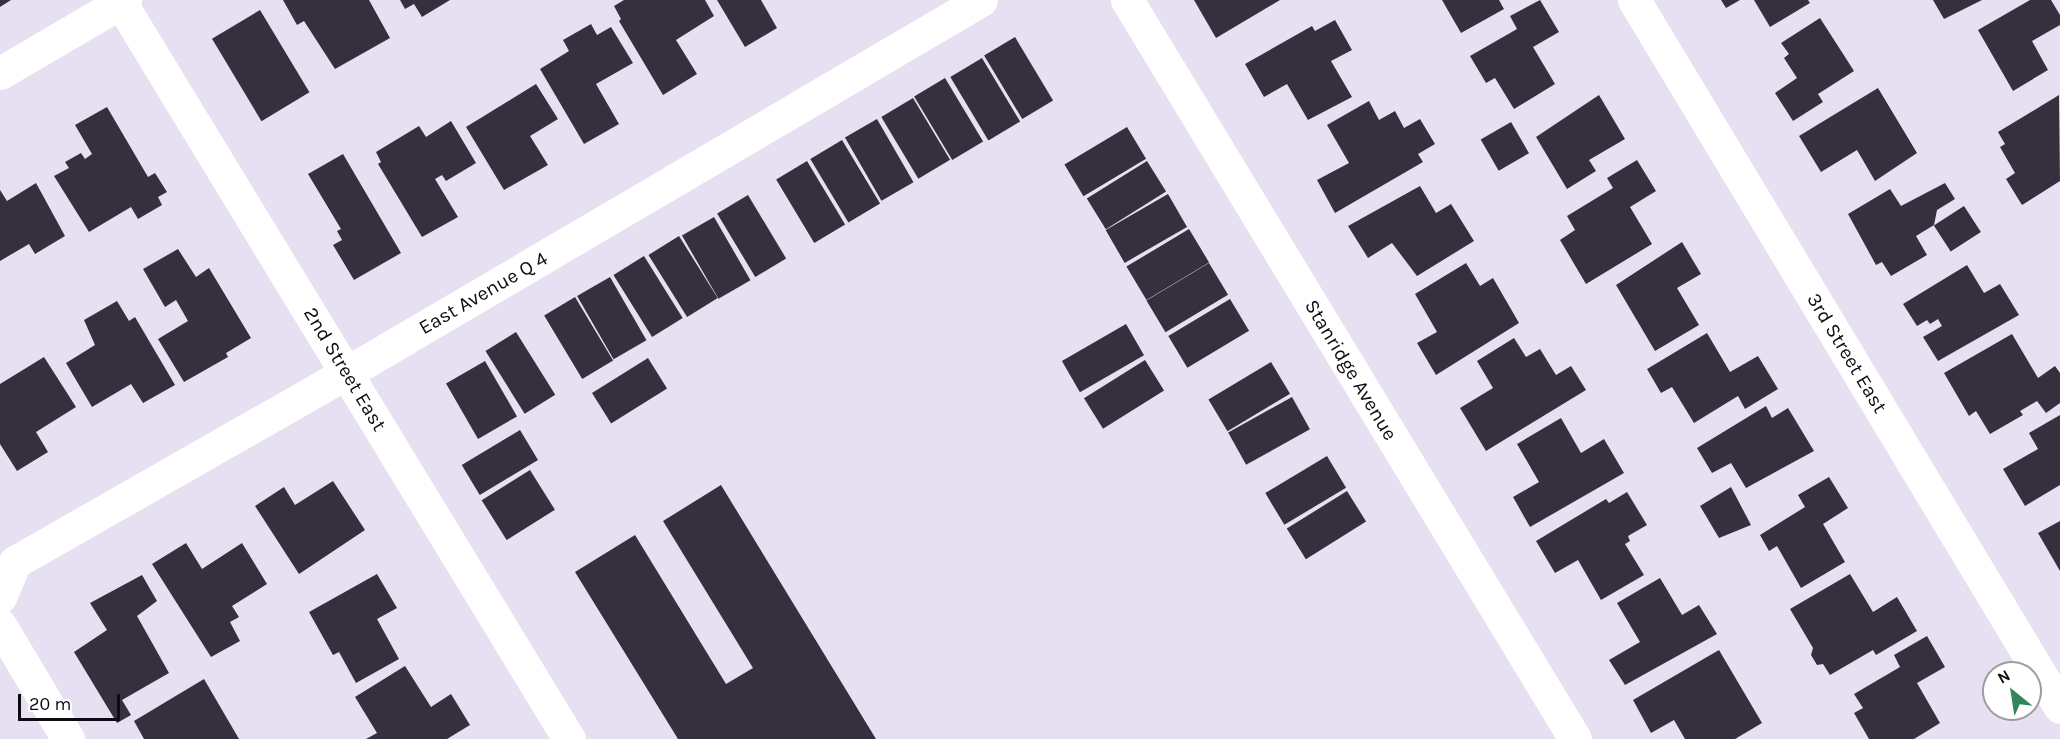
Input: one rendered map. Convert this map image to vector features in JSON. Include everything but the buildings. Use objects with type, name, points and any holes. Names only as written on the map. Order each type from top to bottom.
[{"type":"street","name":"East Avenue Q 4","points":[[0,597],[15,561],[348,372],[981,0]]},
{"type":"street","name":"Stanridge Avenue","points":[[1127,0],[1575,739]]},
{"type":"street","name":"3rd Street East","points":[[1634,0],[2060,707]]},
{"type":"street","name":"2nd Street East","points":[[121,1],[569,739]]},
{"type":"street","points":[[0,73],[121,1]]},
{"type":"street","points":[[0,625],[68,739]]}]
